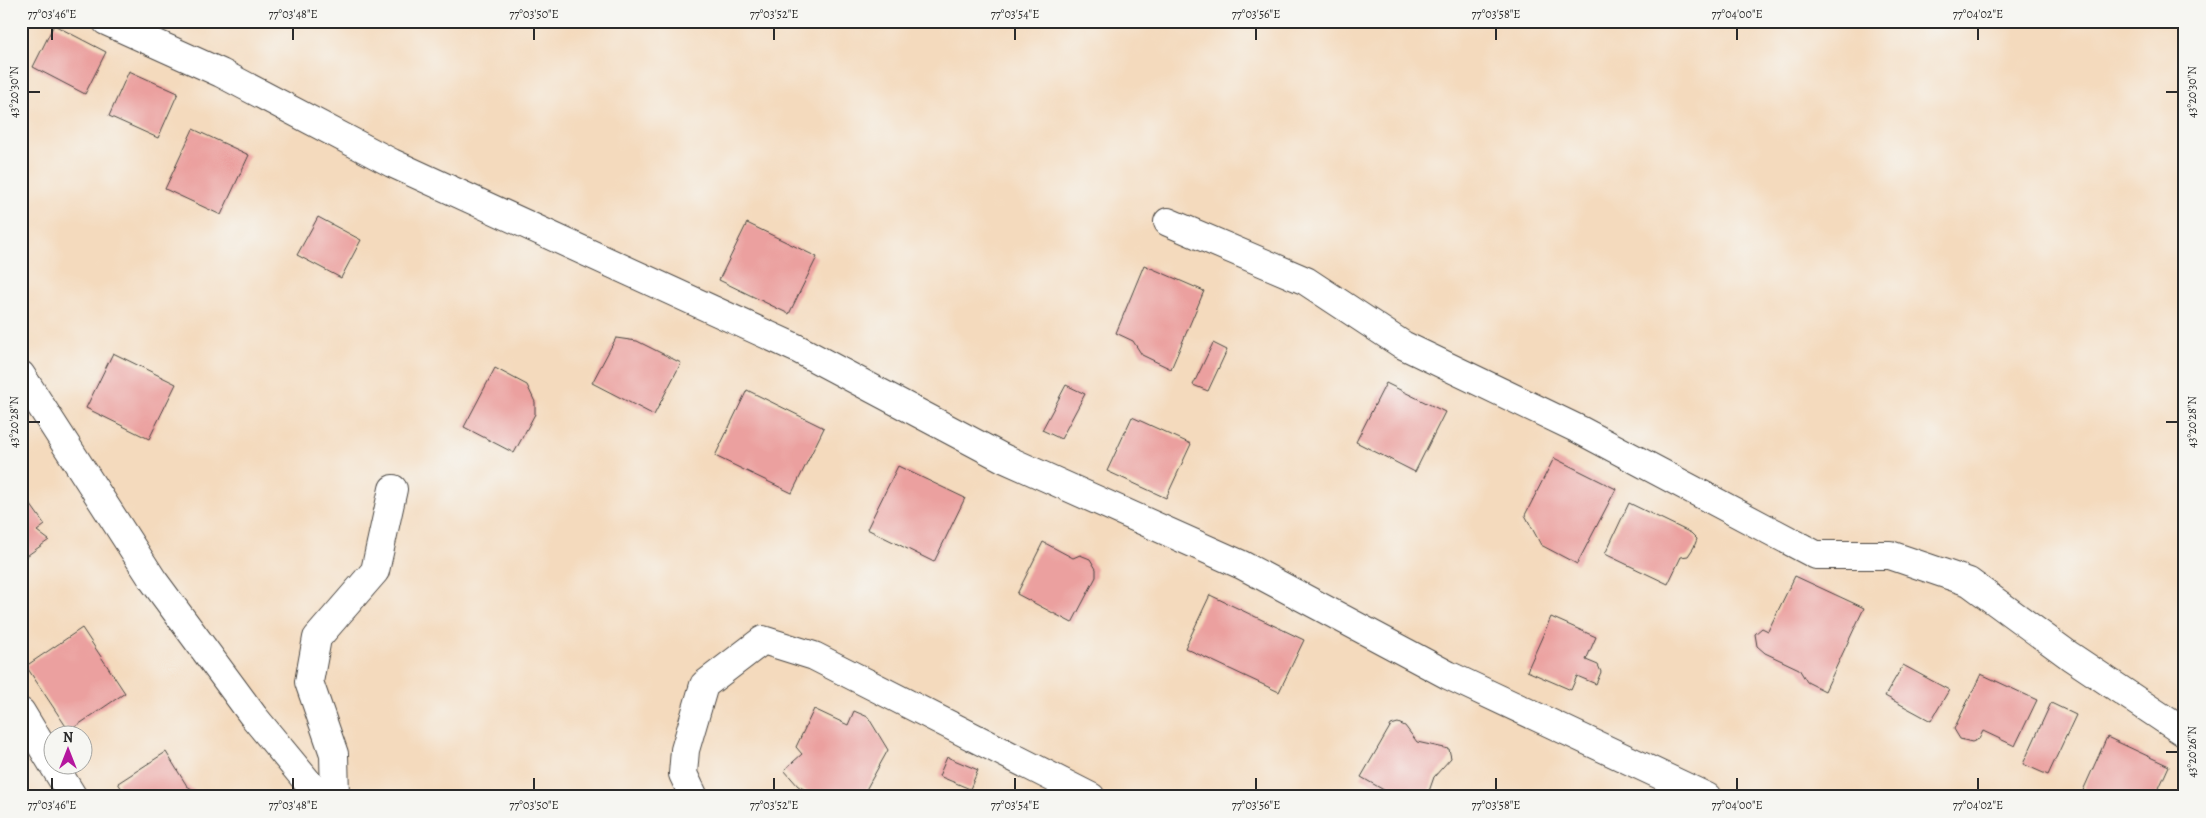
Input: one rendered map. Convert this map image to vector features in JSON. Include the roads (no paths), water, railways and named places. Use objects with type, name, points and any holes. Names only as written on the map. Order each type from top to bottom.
[{"type":"street","points":[[106,21],[221,73],[392,162],[796,348],[1003,458],[1242,565],[1448,675],[1707,797]]},
{"type":"street","points":[[1168,222],[1306,281],[1403,345],[1580,430],[1816,555],[1890,555],[1969,582],[2070,656],[2185,733]]},
{"type":"street","points":[[21,375],[153,580],[254,717],[320,797]]},
{"type":"street","points":[[335,797],[334,754],[308,682],[317,638],[375,571],[393,489]]},
{"type":"street","points":[[694,797],[683,774],[685,750],[704,685],[763,640],[814,656],[1091,797]]},
{"type":"street","points":[[21,712],[42,746]]},
{"type":"street","points":[[60,776],[73,797]]}]
